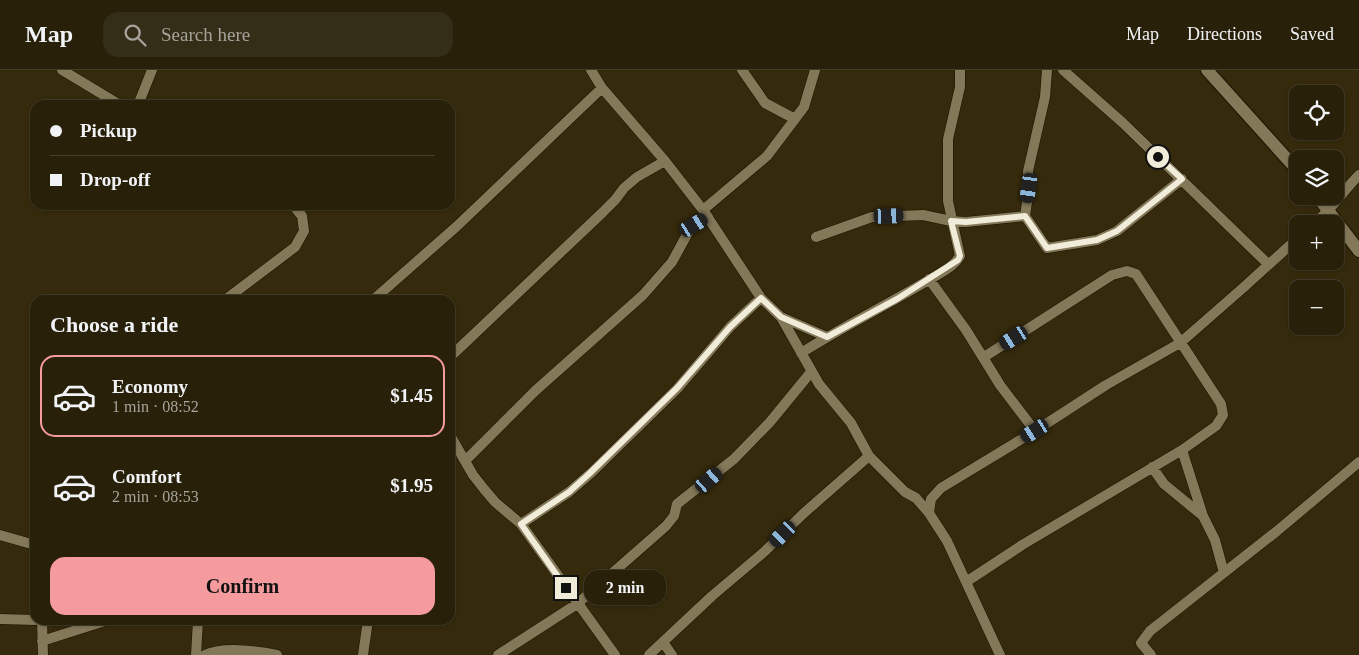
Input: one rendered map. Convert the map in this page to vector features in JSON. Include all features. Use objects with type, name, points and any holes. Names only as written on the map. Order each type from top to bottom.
[{"type":"street","points":[[62,70],[112,100]]},
{"type":"street","points":[[140,100],[152,70]]},
{"type":"street","points":[[591,70],[602,88],[665,162],[705,214],[761,298],[781,317],[818,384],[851,423],[869,456],[905,492],[916,498],[929,512],[947,541],[1000,655]]},
{"type":"street","points":[[742,70],[765,103],[795,120]]},
{"type":"street","points":[[465,461],[535,391],[643,295],[672,262],[690,229],[759,164],[795,120],[804,107],[815,70]]},
{"type":"street","points":[[800,353],[897,299],[951,266],[960,256],[948,201],[948,140],[960,87],[960,70]]},
{"type":"street","points":[[1047,70],[1045,97],[1028,171],[1029,188],[1025,216],[1047,248],[1097,240],[1117,231],[1182,179]]},
{"type":"street","points":[[1063,70],[1123,123],[1268,264]]},
{"type":"street","points":[[1208,70],[1289,161]]},
{"type":"street","points":[[379,295],[469,214],[602,88]]},
{"type":"street","points":[[455,352],[602,214],[624,188],[637,177],[665,162]]},
{"type":"street","points":[[1324,215],[1348,185],[1359,175]]},
{"type":"street","points":[[1323,205],[1359,251]]},
{"type":"street","points":[[232,295],[295,247],[304,231],[302,216],[297,210]]},
{"type":"street","points":[[816,237],[872,217],[923,215],[966,222],[1025,216]]},
{"type":"street","points":[[916,498],[941,488],[1106,385],[1180,343],[1289,246]]},
{"type":"street","points":[[966,582],[1022,545],[1182,450],[1216,426],[1223,415],[1221,404],[1136,274],[1121,272],[1112,275],[984,357]]},
{"type":"street","points":[[929,279],[984,357],[1000,384],[1035,431]]},
{"type":"street","points":[[521,524],[569,492],[590,473],[677,388],[730,327],[761,298]]},
{"type":"street","points":[[781,317],[827,337]]},
{"type":"street","points":[[498,655],[577,604],[666,526],[674,516],[677,504],[740,453],[770,422],[811,372]]},
{"type":"street","points":[[455,444],[484,489],[495,502],[521,524],[615,655]]},
{"type":"street","points":[[1182,450],[1203,516],[1215,540],[1224,573]]},
{"type":"street","points":[[649,655],[869,456]]},
{"type":"street","points":[[1151,655],[1141,643],[1146,634],[1278,531],[1359,462]]},
{"type":"street","points":[[1152,467],[1164,484],[1203,516]]},
{"type":"street","points":[[929,512],[931,499],[941,488]]},
{"type":"street","points":[[0,535],[30,543]]},
{"type":"street","points":[[0,619],[30,620]]},
{"type":"street","points":[[42,625],[43,655]]},
{"type":"street","points":[[42,641],[92,625]]},
{"type":"street","points":[[196,655],[198,625]]},
{"type":"street","points":[[363,655],[367,625]]},
{"type":"street","points":[[663,642],[672,655]]},
{"type":"street","points":[[205,655],[228,650],[277,655]]},
{"type":"route","points":[[566,588],[521,524],[569,492],[590,473],[677,388],[730,327],[761,298],[781,317],[827,337],[897,299],[958,260],[960,256],[951,221],[966,222],[1025,216],[1047,248],[1097,240],[1117,231],[1182,179],[1158,157]]}]
